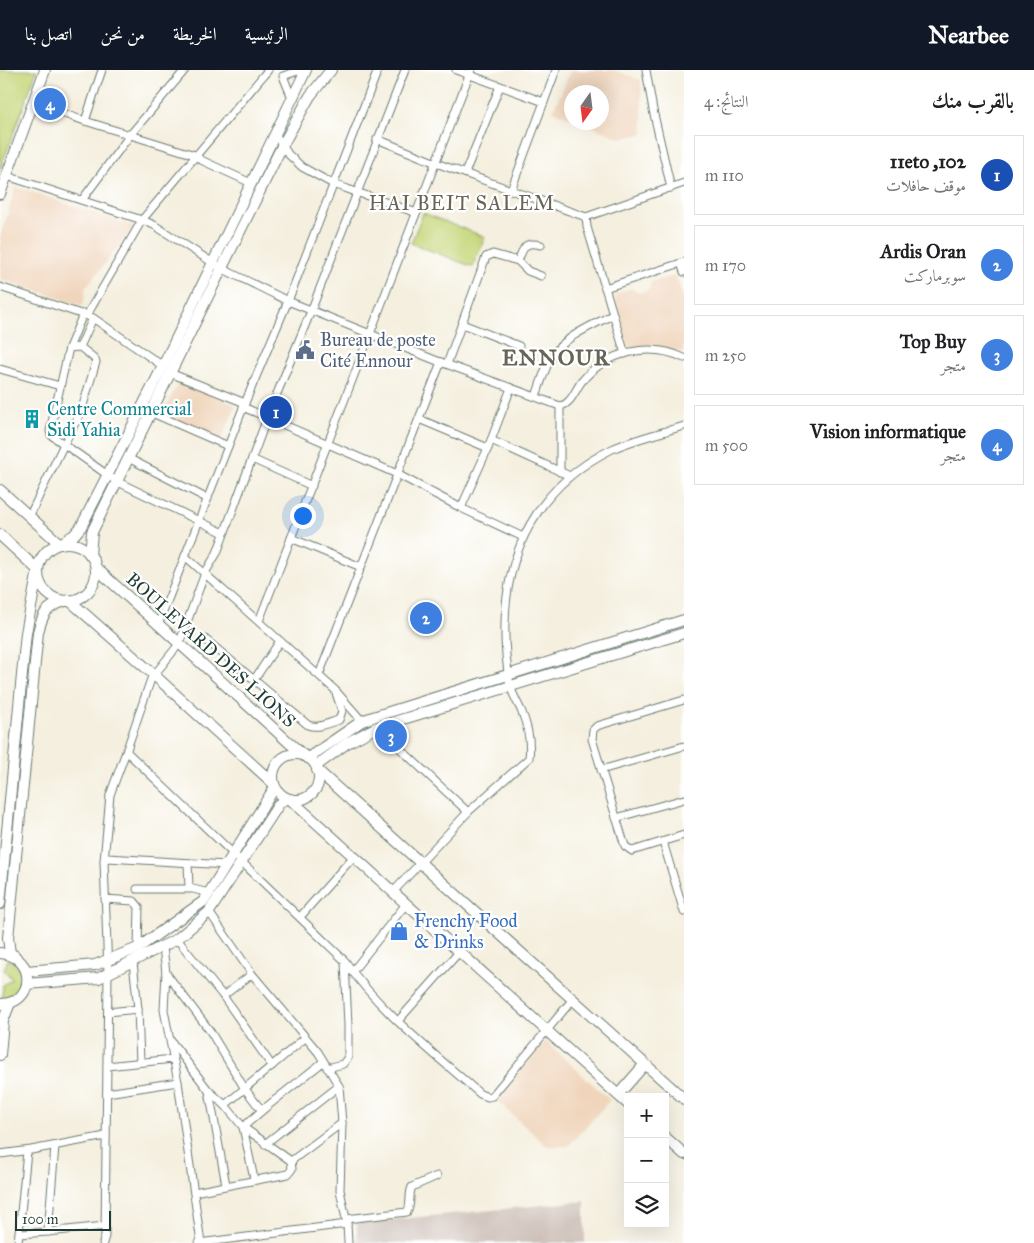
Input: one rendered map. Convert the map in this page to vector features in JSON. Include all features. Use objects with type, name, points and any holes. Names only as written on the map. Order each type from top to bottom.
[{"type":"main road","points":[[0,194],[45,70]]},
{"type":"main road","points":[[217,265],[251,183],[306,70]]},
{"type":"main road","points":[[0,904],[26,633],[41,558],[49,549],[74,535],[82,527],[112,477],[217,265],[310,96],[330,70]]},
{"type":"main road","points":[[90,555],[92,532],[112,477],[128,458],[150,412],[166,369]]},
{"type":"main road","points":[[0,490],[60,544],[77,545],[90,555],[96,568],[91,588],[81,597],[54,604],[44,613],[38,632],[8,938],[10,952],[20,960],[27,971],[27,984],[21,996],[5,1004],[0,1055]]},
{"type":"main road","points":[[0,535],[38,570],[43,589],[53,597],[67,601],[153,674],[275,786],[280,794],[288,798],[354,856],[624,1100]]},
{"type":"main road","name":"BOULEVARD DES LIONS","points":[[96,568],[306,757]]},
{"type":"main road","points":[[306,757],[362,721],[684,620]]},
{"type":"main road","points":[[317,768],[347,743],[377,727],[684,633]]},
{"type":"main road","points":[[27,971],[95,965],[138,948],[204,901],[275,786],[274,771],[280,760],[292,755],[306,757],[684,1099]]},
{"type":"main road","points":[[27,984],[99,978],[177,939],[209,912],[279,804],[288,798],[304,798],[314,791],[319,778],[317,768]]},
{"type":"main road","points":[[0,953],[15,956]]},
{"type":"main road","points":[[618,1095],[645,1064]]},
{"type":"main road","points":[[666,1138],[684,1154]]},
{"type":"street","points":[[85,121],[102,70]]},
{"type":"street","points":[[82,200],[130,135],[185,70]]},
{"type":"street","points":[[224,533],[112,477],[51,436],[50,431],[69,348],[142,220],[266,70],[282,76],[301,70]]},
{"type":"street","points":[[158,625],[378,70]]},
{"type":"street","points":[[103,1243],[105,1226],[108,1012],[104,862],[110,795],[153,674],[179,644],[205,573],[217,552],[267,418],[405,70]]},
{"type":"street","points":[[456,70],[470,72],[500,86],[544,102]]},
{"type":"street","points":[[511,190],[556,70]]},
{"type":"street","points":[[646,70],[670,188]]},
{"type":"street","points":[[259,621],[470,72]]},
{"type":"street","points":[[282,76],[292,98]]},
{"type":"street","points":[[466,173],[500,86]]},
{"type":"street","points":[[33,103],[195,155],[201,160],[251,183]]},
{"type":"street","points":[[275,134],[282,146],[302,167],[333,184],[416,213]]},
{"type":"street","points":[[377,139],[436,163],[586,217],[684,184]]},
{"type":"street","points":[[6,176],[142,220],[154,225],[217,265],[288,301],[444,363],[560,406],[565,405],[582,380],[599,366],[617,355],[649,349],[671,352],[684,358]]},
{"type":"street","points":[[586,217],[587,227],[624,354]]},
{"type":"street","points":[[518,261],[524,246],[531,243],[541,245]]},
{"type":"street","points":[[319,675],[419,419],[462,324],[486,258],[493,254],[518,261],[528,271],[541,276]]},
{"type":"street","points":[[605,288],[683,262],[684,272]]},
{"type":"street","points":[[0,287],[88,316],[166,369],[244,405],[267,418],[397,474],[461,508],[523,537]]},
{"type":"street","points":[[536,396],[552,357],[562,345],[585,329],[612,315]]},
{"type":"street","points":[[80,347],[88,316]]},
{"type":"street","points":[[462,324],[519,346]]},
{"type":"street","points":[[30,517],[81,412],[96,362],[94,358],[80,347],[69,348]]},
{"type":"street","points":[[0,369],[60,386]]},
{"type":"street","points":[[461,508],[488,448],[511,388]]},
{"type":"street","points":[[560,406],[560,472]]},
{"type":"street","points":[[150,412],[228,446]]},
{"type":"street","points":[[419,419],[488,448]]},
{"type":"street","points":[[392,892],[468,812],[529,758],[530,747],[523,716],[510,687],[504,621],[510,574],[523,537],[540,508],[570,476],[599,456],[614,448],[684,426]]},
{"type":"street","points":[[491,440],[570,476]]},
{"type":"street","points":[[128,458],[208,499]]},
{"type":"street","points":[[252,459],[312,486]]},
{"type":"street","points":[[291,538],[361,567]]},
{"type":"street","points":[[185,556],[319,675],[362,721]]},
{"type":"street","points":[[205,639],[312,726],[317,727],[339,720],[342,711],[335,690]]},
{"type":"street","points":[[254,680],[280,641]]},
{"type":"street","points":[[684,700],[597,726],[593,730],[592,739],[625,846],[632,851],[684,835]]},
{"type":"street","points":[[377,727],[468,812]]},
{"type":"street","points":[[601,770],[684,746]]},
{"type":"street","points":[[127,749],[129,755],[345,961],[352,972],[398,1021],[480,1094],[488,1097],[492,1096],[573,999]]},
{"type":"street","points":[[616,818],[684,800]]},
{"type":"street","points":[[663,842],[684,912]]},
{"type":"street","points":[[300,917],[354,856]]},
{"type":"street","points":[[104,862],[107,858],[227,865]]},
{"type":"street","points":[[188,863],[190,889]]},
{"type":"street","points":[[137,889],[190,889],[209,894]]},
{"type":"street","points":[[104,899],[134,901],[137,903],[139,907],[138,948]]},
{"type":"street","points":[[352,972],[406,904]]},
{"type":"street","points":[[209,912],[252,974],[318,1052],[339,1086],[342,1123],[340,1190],[347,1222],[348,1243]]},
{"type":"street","points":[[177,939],[223,996],[272,1066]]},
{"type":"street","points":[[163,947],[166,973],[164,1010],[178,1082],[200,1243],[407,1212],[410,1207],[410,1191],[412,1187],[437,1176]]},
{"type":"street","points":[[398,1021],[460,951]]},
{"type":"street","points":[[243,1127],[265,1108],[325,1065],[343,1064],[348,1057],[345,961]]},
{"type":"street","points":[[133,962],[138,1009],[140,1062]]},
{"type":"street","points":[[166,973],[210,1031],[256,1105],[265,1108]]},
{"type":"street","points":[[223,996],[252,974]]},
{"type":"street","points":[[108,1012],[138,1009]]},
{"type":"street","points":[[226,1105],[305,1038]]},
{"type":"street","points":[[169,1039],[209,1091],[226,1105],[243,1127],[291,1161],[292,1169],[288,1174],[194,1192]]},
{"type":"street","points":[[107,1066],[173,1058]]},
{"type":"street","points":[[107,1093],[178,1082]]},
{"type":"street","points":[[265,1144],[339,1086]]},
{"type":"street","points":[[209,1091],[226,1186]]},
{"type":"street","points":[[291,1161],[342,1123]]},
{"type":"street","points":[[243,1127],[254,1179]]},
{"type":"street","points":[[0,1154],[27,1151],[106,1136]]},
{"type":"street","points":[[48,1232],[55,1146]]},
{"type":"street","points":[[18,1243],[27,1151]]},
{"type":"street","points":[[19,1234],[105,1226]]},
{"type":"shaded area","points":[[571,70],[614,70],[641,80],[643,134],[621,138],[600,130],[609,130],[609,85],[564,85]]},
{"type":"shaded area","points":[[564,86],[564,115],[553,111]]},
{"type":"shaded area","points":[[16,187],[135,226],[86,287],[83,306],[0,279],[0,237]]},
{"type":"shaded area","points":[[676,275],[684,301],[684,353],[654,345],[631,347],[628,345],[615,297],[616,294],[631,288],[639,293],[649,290],[651,282]]},
{"type":"shaded area","points":[[179,382],[236,405],[222,438],[162,414]]},
{"type":"shaded area","points":[[546,1042],[610,1100],[568,1146],[547,1146],[494,1098]]},
{"type":"shaded area","points":[[585,1201],[585,1243],[357,1243],[357,1223]]},
{"type":"green space","points":[[0,70],[37,70],[0,170]]},
{"type":"green space","points":[[423,213],[485,237],[473,267],[411,243]]},
{"type":"green space","points":[[8,959],[20,970],[22,979],[19,980],[21,981],[20,984],[14,992],[2,999],[3,985],[12,979],[4,970]]},
{"type":"place","name":"Vision informatique","points":[[50,104]]},
{"type":"place","name":"Bureau de poste Cité Ennour","points":[[305,350]]},
{"type":"place","name":"102, 11eto","points":[[276,412]]},
{"type":"place","name":"Centre Commercial Sidi Yahia","points":[[32,419]]},
{"type":"place","name":"Ardis Oran","points":[[426,618]]},
{"type":"place","name":"Top Buy","points":[[391,736]]},
{"type":"place","name":"Frenchy Food & Drinks","points":[[399,931]]},
{"type":"district","name":"HAI BEIT SALEM","points":[[462,203]]},
{"type":"district","name":"ENNOUR","points":[[556,357]]}]
